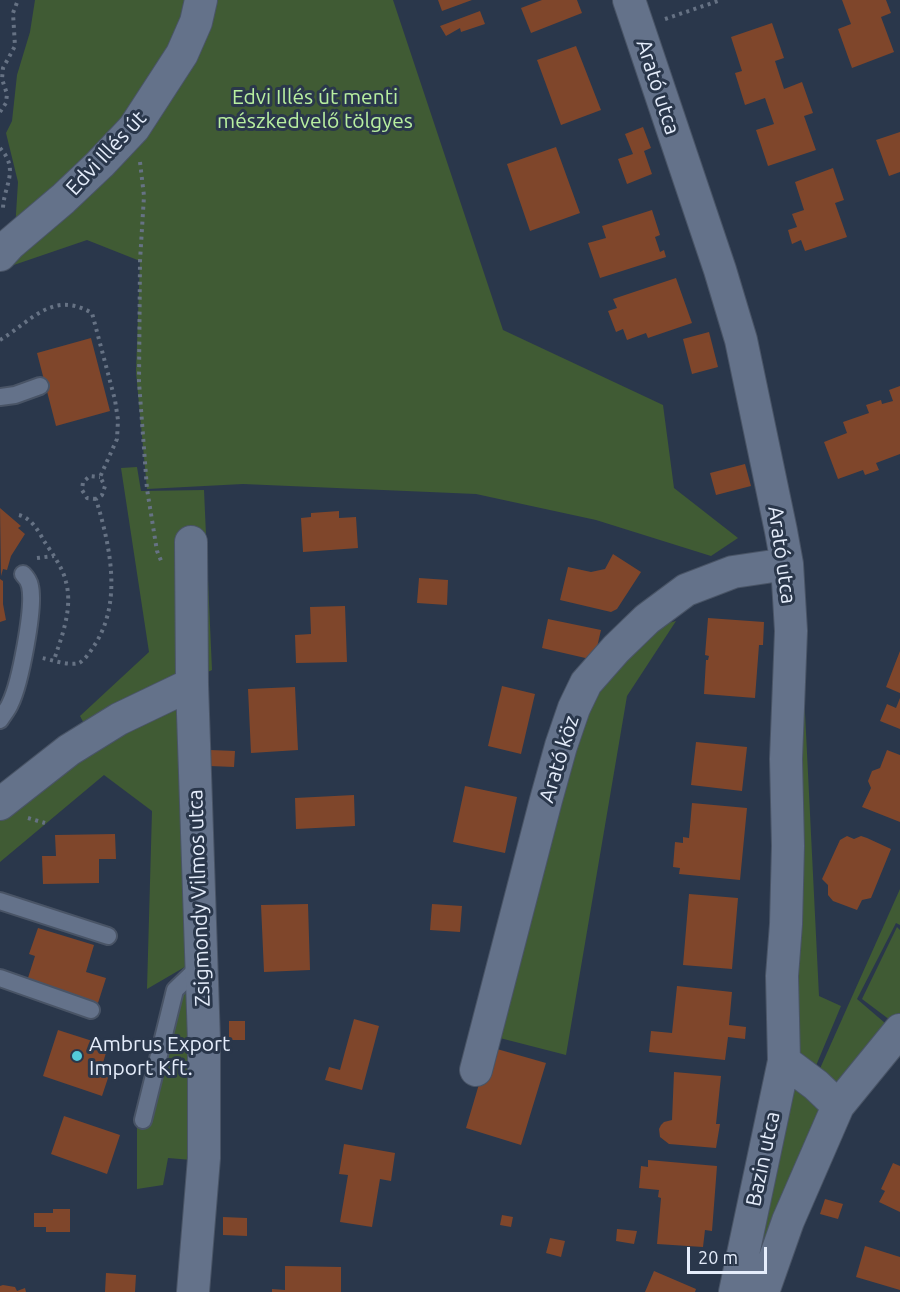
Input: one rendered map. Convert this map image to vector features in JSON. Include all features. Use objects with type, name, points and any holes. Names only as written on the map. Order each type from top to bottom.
[{"type":"street","name":"Edvi Illés út","points":[[5,249],[63,199],[134,128],[182,54],[196,22],[201,0]]},
{"type":"street","name":"Arató utca","points":[[634,14],[720,270],[741,340],[787,564],[791,631],[786,759],[788,858],[782,975],[784,1061]]},
{"type":"street","name":"Zsigmondy Vilmos utca","points":[[191,542],[192,684],[204,1041],[204,1158],[193,1292]]},
{"type":"street","name":"Arató köz","points":[[476,1070],[552,779],[574,708],[586,683],[647,619],[686,590],[733,572],[787,564]]},
{"type":"street","points":[[0,804],[69,750],[119,719],[192,684]]},
{"type":"street","points":[[763,1292],[788,1221],[838,1106],[900,1030]]},
{"type":"street","points":[[784,1061],[816,1085],[838,1106]]},
{"type":"street","name":"Bazin utca","points":[[735,1292],[784,1061]]},
{"type":"lane","points":[[0,397],[15,395],[40,386]]},
{"type":"lane","points":[[0,720],[10,704],[24,653],[31,600],[30,584],[23,574]]},
{"type":"lane","points":[[0,901],[108,936]]},
{"type":"lane","points":[[143,1120],[175,990],[202,964]]},
{"type":"lane","points":[[0,978],[92,1010]]},
{"type":"path","points":[[0,112],[6,103],[8,94],[2,79],[3,68],[15,45],[14,13],[18,0]]},
{"type":"path","points":[[634,14],[721,0]]},
{"type":"path","points":[[134,128],[140,156],[144,196],[140,261],[139,372],[142,443],[157,551],[165,572]]},
{"type":"path","points":[[0,148],[10,166],[8,189],[3,206],[5,249]]},
{"type":"path","points":[[0,340],[40,311],[56,305],[78,305],[92,313],[115,400],[118,420],[117,440],[100,477]]},
{"type":"path","points":[[90,476],[100,477],[105,486],[102,495],[96,499],[87,498],[82,490],[83,482],[90,476]]},
{"type":"path","points":[[24,653],[75,664],[82,662],[99,638],[108,618],[112,574],[96,499]]},
{"type":"path","points":[[19,514],[27,517],[39,532],[66,582],[67,616],[54,660]]},
{"type":"green space","name":"Edvi Illés út menti mészkedvelő tölgyes","points":[[35,0],[393,0],[503,330],[663,405],[674,488],[738,538],[711,556],[596,520],[476,494],[243,484],[147,489],[136,372],[140,261],[87,240],[5,268],[15,230],[18,182],[6,133],[12,121],[17,75],[30,32]]},
{"type":"green space","points":[[137,467],[141,491],[204,490],[212,670],[88,731],[80,716],[149,652],[121,468]]},
{"type":"green space","points":[[676,621],[627,696],[566,1055],[496,1037],[581,715],[613,669],[650,628]]},
{"type":"green space","points":[[803,672],[819,996],[841,1006],[815,1068],[795,1052]]},
{"type":"green space","points":[[188,693],[195,961],[147,989],[152,811],[104,775],[0,862],[0,813],[22,793]]},
{"type":"green space","points":[[900,889],[900,925],[896,923],[857,999],[892,1029],[844,1091],[818,1073]]},
{"type":"green space","points":[[897,927],[900,930],[900,1015],[894,1023],[862,999]]},
{"type":"green space","points":[[198,975],[192,1160],[168,1158],[163,1185],[137,1189],[137,1120],[181,993]]},
{"type":"green space","points":[[787,1076],[830,1109],[781,1221],[740,1292]]},
{"type":"building","points":[[438,0],[472,0],[442,11]]},
{"type":"building","points":[[542,0],[577,0],[582,13],[531,33],[521,8]]},
{"type":"building","points":[[842,0],[886,0],[891,13],[881,17],[894,52],[852,68],[838,29],[851,24]]},
{"type":"building","points":[[480,11],[485,24],[461,32],[460,28],[446,36],[440,26]]},
{"type":"building","points":[[772,23],[784,58],[775,61],[784,89],[802,82],[813,113],[804,116],[816,150],[768,166],[756,130],[774,124],[765,98],[745,105],[735,73],[742,71],[731,37]]},
{"type":"building","points":[[576,46],[601,110],[561,125],[537,60]]},
{"type":"building","points":[[643,127],[651,148],[644,151],[652,174],[627,184],[618,159],[633,154],[625,134]]},
{"type":"building","points":[[900,132],[900,172],[889,176],[876,140]]},
{"type":"building","points":[[556,147],[580,213],[530,231],[507,164]]},
{"type":"building","points":[[833,168],[844,200],[835,203],[847,237],[805,251],[801,240],[792,244],[788,230],[797,227],[792,214],[804,210],[795,182]]},
{"type":"building","points":[[652,210],[660,235],[655,237],[660,252],[664,250],[666,257],[600,278],[588,243],[606,238],[602,226]]},
{"type":"building","points":[[676,278],[692,323],[648,338],[646,333],[627,340],[623,329],[616,332],[608,311],[617,308],[613,299]]},
{"type":"building","points":[[709,332],[718,367],[692,374],[683,339]]},
{"type":"building","points":[[91,338],[110,411],[56,426],[37,353]]},
{"type":"building","points":[[900,386],[900,454],[876,463],[879,470],[865,475],[863,470],[838,479],[824,442],[847,433],[843,422],[869,413],[866,405],[881,400],[882,404],[893,401],[889,390]]},
{"type":"building","points":[[745,464],[751,486],[716,495],[710,473]]},
{"type":"building","points":[[0,508],[21,526],[18,528],[25,534],[11,556],[7,570],[3,569],[1,576]]},
{"type":"building","points":[[339,511],[339,518],[356,517],[358,548],[303,552],[301,518],[311,517],[311,513]]},
{"type":"building","points":[[613,554],[641,572],[617,609],[611,612],[560,600],[568,567],[591,572],[605,569]]},
{"type":"building","points":[[419,578],[448,580],[447,605],[417,603]]},
{"type":"building","points":[[0,579],[3,581],[6,620],[0,622]]},
{"type":"building","points":[[345,606],[347,662],[296,663],[295,635],[311,634],[310,607]]},
{"type":"building","points":[[708,618],[764,622],[763,645],[759,645],[755,698],[704,694],[706,660],[709,656],[705,655]]},
{"type":"building","points":[[548,619],[601,630],[594,660],[542,648]]},
{"type":"building","points":[[900,651],[900,693],[886,687]]},
{"type":"building","points":[[502,686],[535,694],[521,754],[488,746]]},
{"type":"building","points":[[295,687],[298,750],[251,753],[248,689]]},
{"type":"building","points":[[900,698],[900,729],[880,721],[887,704],[896,708]]},
{"type":"building","points":[[696,742],[747,747],[742,791],[691,785]]},
{"type":"building","points":[[210,750],[235,751],[234,767],[210,766]]},
{"type":"building","points":[[887,750],[900,755],[900,822],[862,807],[871,788],[868,781],[872,771],[880,768]]},
{"type":"building","points":[[465,786],[517,797],[505,853],[453,842]]},
{"type":"building","points":[[354,795],[355,826],[296,829],[295,798]]},
{"type":"building","points":[[692,803],[747,808],[740,880],[679,874],[680,868],[673,867],[675,842],[683,843],[683,837],[689,838]]},
{"type":"building","points":[[115,834],[116,859],[99,859],[99,883],[43,884],[42,856],[56,856],[55,835]]},
{"type":"building","points":[[847,836],[854,839],[861,836],[891,849],[871,898],[862,900],[857,910],[833,901],[828,895],[828,885],[822,879],[840,840]]},
{"type":"building","points":[[689,894],[738,898],[732,969],[683,965]]},
{"type":"building","points":[[308,904],[310,970],[264,972],[261,905]]},
{"type":"building","points":[[432,904],[462,906],[460,932],[430,930]]},
{"type":"building","points":[[38,928],[94,945],[86,972],[106,978],[98,1003],[27,981],[35,956],[29,954]]},
{"type":"building","points":[[677,986],[732,992],[729,1025],[746,1027],[745,1039],[728,1037],[725,1060],[649,1052],[651,1031],[672,1033]]},
{"type":"building","points":[[354,1019],[379,1026],[362,1090],[325,1080],[329,1067],[340,1070]]},
{"type":"building","points":[[229,1021],[245,1021],[245,1040],[229,1040]]},
{"type":"building","name":"Ambrus Export Import Kft.","points":[[58,1030],[108,1046],[102,1066],[111,1069],[102,1096],[43,1076]]},
{"type":"building","points":[[490,1047],[546,1063],[521,1145],[466,1128]]},
{"type":"building","points":[[674,1072],[721,1076],[716,1124],[720,1124],[716,1148],[669,1144],[660,1137],[661,1125],[672,1120]]},
{"type":"building","points":[[64,1116],[120,1135],[107,1174],[51,1154]]},
{"type":"building","points":[[344,1144],[395,1153],[391,1181],[380,1179],[372,1227],[340,1222],[348,1175],[339,1174]]},
{"type":"building","points":[[648,1160],[717,1166],[712,1231],[705,1230],[703,1247],[657,1244],[661,1198],[658,1197],[659,1190],[639,1188],[641,1166],[648,1167]]},
{"type":"building","points":[[893,1163],[900,1166],[900,1212],[879,1202],[885,1191],[881,1189]]},
{"type":"building","points":[[825,1199],[843,1204],[838,1219],[820,1214]]},
{"type":"building","points":[[53,1209],[70,1209],[70,1232],[46,1232],[46,1227],[34,1227],[34,1213],[53,1213]]},
{"type":"building","points":[[502,1215],[513,1217],[511,1227],[500,1225]]},
{"type":"building","points":[[223,1217],[247,1218],[247,1236],[223,1235]]},
{"type":"building","points":[[617,1229],[637,1231],[634,1244],[616,1241]]},
{"type":"building","points":[[550,1238],[565,1241],[561,1257],[546,1253]]},
{"type":"building","points":[[865,1246],[900,1257],[900,1290],[856,1277]]},
{"type":"building","points":[[285,1266],[341,1267],[341,1292],[272,1292],[272,1289],[285,1290]]},
{"type":"building","points":[[654,1271],[696,1289],[695,1292],[645,1292]]},
{"type":"building","points":[[106,1273],[136,1275],[135,1292],[105,1292]]},
{"type":"building","points":[[0,1286],[15,1287],[17,1291],[25,1288],[26,1292],[0,1292]]},
{"type":"place","name":"Ambrus Export Import Kft.","points":[[77,1056]]}]
